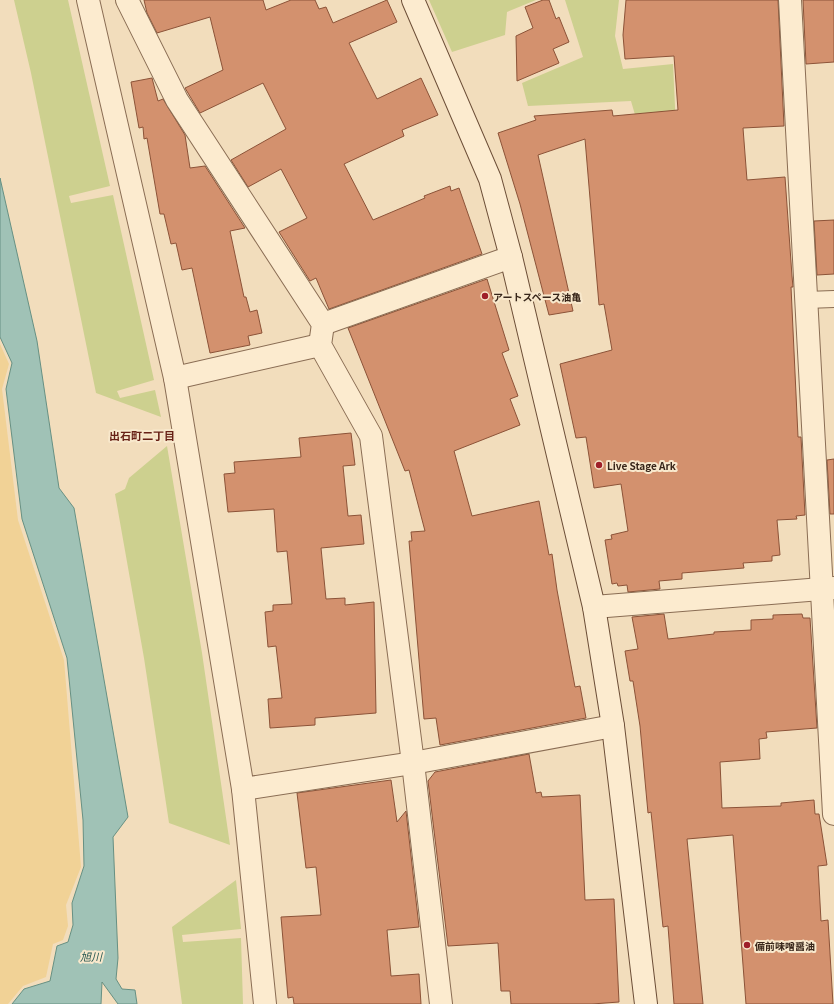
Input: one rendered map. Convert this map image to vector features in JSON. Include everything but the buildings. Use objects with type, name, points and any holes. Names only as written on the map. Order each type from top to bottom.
[{"type":"street","points":[[88,0],[175,378],[243,789],[265,1004]]},
{"type":"street","points":[[127,0],[178,100],[322,335],[371,436],[413,763],[441,1004]]},
{"type":"street","points":[[413,0],[490,179],[511,257],[594,607],[612,726],[646,1004]]},
{"type":"street","points":[[790,0],[806,300],[828,589],[834,814]]},
{"type":"street","points":[[175,378],[322,335],[511,257]]},
{"type":"street","points":[[594,607],[828,589]]},
{"type":"street","points":[[243,789],[413,763],[612,726]]},
{"type":"lane","points":[[806,300],[834,299]]},
{"type":"green space","points":[[14,0],[68,0],[110,186],[69,196],[71,203],[113,195],[154,380],[117,391],[120,398],[155,390],[161,417],[96,393],[31,73]]},
{"type":"green space","points":[[429,0],[536,0],[507,12],[505,35],[452,52]]},
{"type":"green space","points":[[565,0],[619,0],[615,36],[623,69],[673,64],[676,128],[640,132],[631,101],[528,106],[522,83],[583,57]]},
{"type":"green space","points":[[167,446],[202,653],[230,845],[169,823],[144,658],[115,494],[125,489],[129,478]]},
{"type":"green space","points":[[236,880],[241,929],[182,935],[183,942],[241,938],[243,1004],[182,1004],[172,927]]},
{"type":"sand","points":[[0,344],[9,364],[2,389],[18,520],[64,660],[81,867],[66,905],[68,926],[63,940],[53,944],[46,977],[23,986],[8,1004],[0,1004]]},
{"type":"water","name":"旭川","points":[[0,178],[37,341],[59,488],[74,508],[128,817],[113,837],[118,958],[116,979],[122,989],[135,990],[137,1004],[118,1004],[102,982],[101,1004],[12,1004],[24,989],[50,981],[57,946],[68,942],[73,925],[72,903],[84,866],[83,820],[67,658],[22,519],[6,389],[12,363],[0,337]]},
{"type":"place","name":"アートスペース油亀","points":[[485,296]]},
{"type":"place","name":"Live Stage Ark","points":[[599,465]]},
{"type":"place","name":"備前味噌醤油","points":[[747,945]]},
{"type":"district","name":"出石町二丁目","points":[[142,435]]}]
